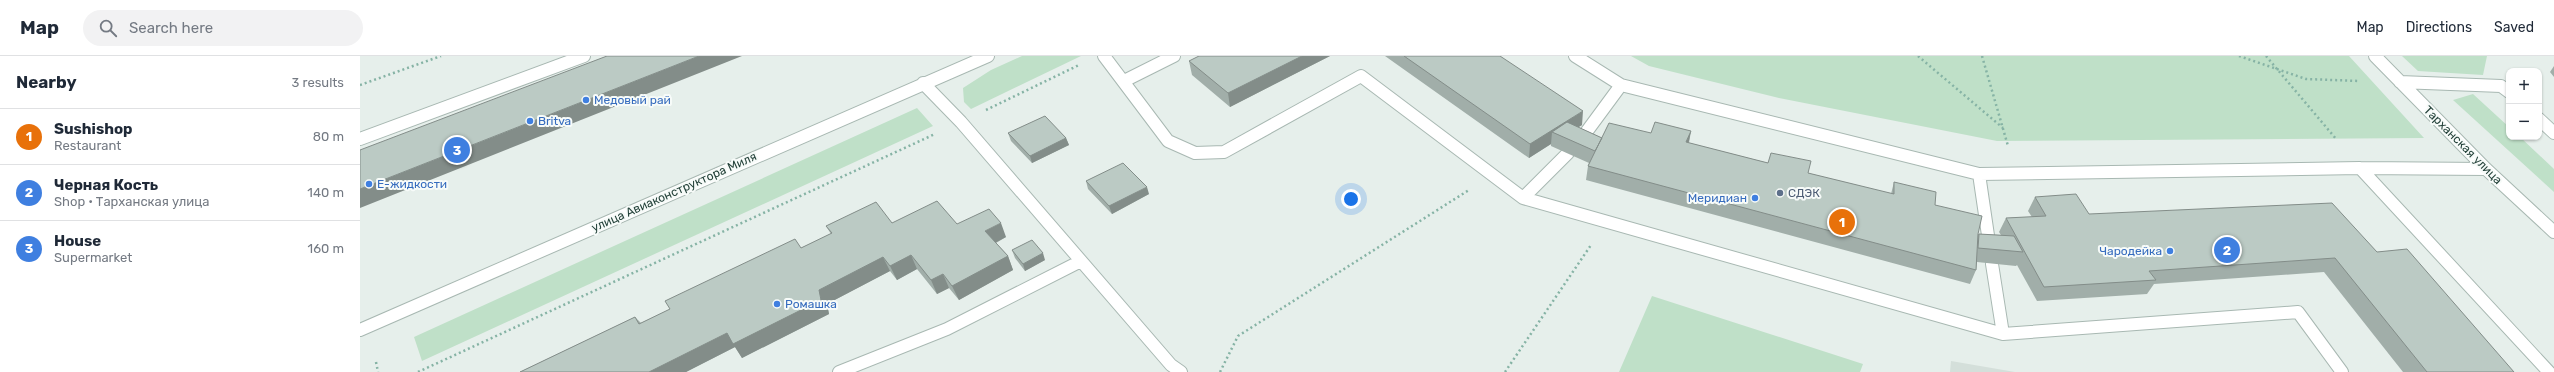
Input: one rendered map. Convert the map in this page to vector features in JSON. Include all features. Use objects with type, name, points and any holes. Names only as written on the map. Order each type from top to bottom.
[{"type":"street","points":[[360,139],[584,56]]},
{"type":"street","name":"улица Авиаконструктора Миля","points":[[360,330],[923,83],[988,56]]},
{"type":"street","points":[[1104,56],[1168,141],[1195,153],[1224,152],[1361,76],[1523,198],[2003,334],[2298,312],[2342,372]]},
{"type":"street","points":[[1124,81],[1174,56]]},
{"type":"street","points":[[1575,56],[1621,85],[1979,174],[2360,168],[2486,169]]},
{"type":"street","name":"Тарханская улица","points":[[2375,56],[2486,169],[2554,232]]},
{"type":"street","points":[[2400,82],[2502,86],[2506,89]]},
{"type":"street","points":[[923,83],[961,122],[1171,365],[1181,372]]},
{"type":"street","points":[[1579,142],[1621,85]]},
{"type":"street","points":[[2542,122],[2554,133]]},
{"type":"street","points":[[1523,198],[1568,153]]},
{"type":"street","points":[[2360,168],[2549,372]]},
{"type":"street","points":[[1979,174],[1990,249]]},
{"type":"street","points":[[839,372],[947,329],[1081,261]]},
{"type":"street","points":[[1992,264],[2003,334]]},
{"type":"path","points":[[360,85],[441,56]]},
{"type":"path","points":[[1918,56],[2003,128]]},
{"type":"path","points":[[1982,56],[2016,174]]},
{"type":"path","points":[[2240,56],[2306,79],[2400,82]]},
{"type":"path","points":[[2266,56],[2360,168]]},
{"type":"path","points":[[418,372],[961,122],[1083,63]]},
{"type":"path","points":[[1220,372],[1238,336],[1493,175]]},
{"type":"path","points":[[1505,372],[1607,222]]},
{"type":"path","points":[[376,362],[378,372]]},
{"type":"shaded area","points":[[1951,361],[2015,372],[1950,372]]},
{"type":"green space","points":[[1022,56],[1081,56],[971,109],[964,102],[963,88],[991,70]]},
{"type":"green space","points":[[1631,56],[2349,56],[2424,138],[1997,141],[1779,98],[1649,66]]},
{"type":"green space","points":[[2402,56],[2487,56],[2483,75],[2418,71]]},
{"type":"green space","points":[[2473,94],[2506,124],[2506,140],[2523,140],[2554,169],[2554,192],[2453,100]]},
{"type":"green space","points":[[917,108],[933,126],[422,361],[414,337]]},
{"type":"green space","points":[[1652,296],[1863,364],[1860,372],[1619,372]]},
{"type":"building","points":[[607,56],[699,56],[360,189],[360,150]]},
{"type":"building","points":[[1199,56],[1302,56],[1228,93],[1189,61]]},
{"type":"building","points":[[1404,56],[1500,56],[1583,111],[1530,144]]},
{"type":"building","points":[[1045,116],[1066,138],[1030,156],[1008,133]]},
{"type":"building","points":[[1567,122],[1602,138],[1595,151],[1552,132]]},
{"type":"building","points":[[1655,122],[1691,131],[1686,142],[1768,163],[1771,153],[1811,161],[1808,173],[1894,194],[1894,182],[1936,192],[1935,205],[1982,216],[1978,234],[1976,270],[1588,166],[1609,123],[1651,133]]},
{"type":"building","points":[[1123,163],[1147,187],[1109,206],[1086,181]]},
{"type":"building","points":[[2076,194],[2089,214],[2332,203],[2377,252],[2407,249],[2514,372],[2427,372],[2335,258],[2149,271],[2156,280],[2044,287],[2006,218],[2046,216],[2035,197]]},
{"type":"building","points":[[937,201],[957,224],[989,209],[1001,223],[985,231],[1008,256],[952,286],[943,274],[931,280],[911,255],[890,266],[883,257],[819,290],[821,300],[733,344],[727,333],[649,372],[520,372],[635,317],[639,324],[670,309],[665,301],[795,239],[801,248],[832,233],[826,226],[876,202],[892,223]]},
{"type":"building","points":[[1979,234],[2014,236],[2023,252],[1978,248]]},
{"type":"building","points":[[1032,240],[1043,253],[1023,264],[1012,250]]},
{"type":"place","name":"Медовый рай","points":[[586,100]]},
{"type":"place","name":"Britva","points":[[530,121]]},
{"type":"place","name":"House","points":[[457,150]]},
{"type":"place","name":"Е-жидкости","points":[[369,184]]},
{"type":"place","name":"СДЭК","points":[[1780,193]]},
{"type":"place","name":"Меридиан","points":[[1755,198]]},
{"type":"place","name":"Sushishop","points":[[1842,222]]},
{"type":"place","name":"Черная Кость","points":[[2227,250]]},
{"type":"place","name":"Чародейка","points":[[2170,251]]},
{"type":"place","name":"Ромашка","points":[[777,304]]}]
